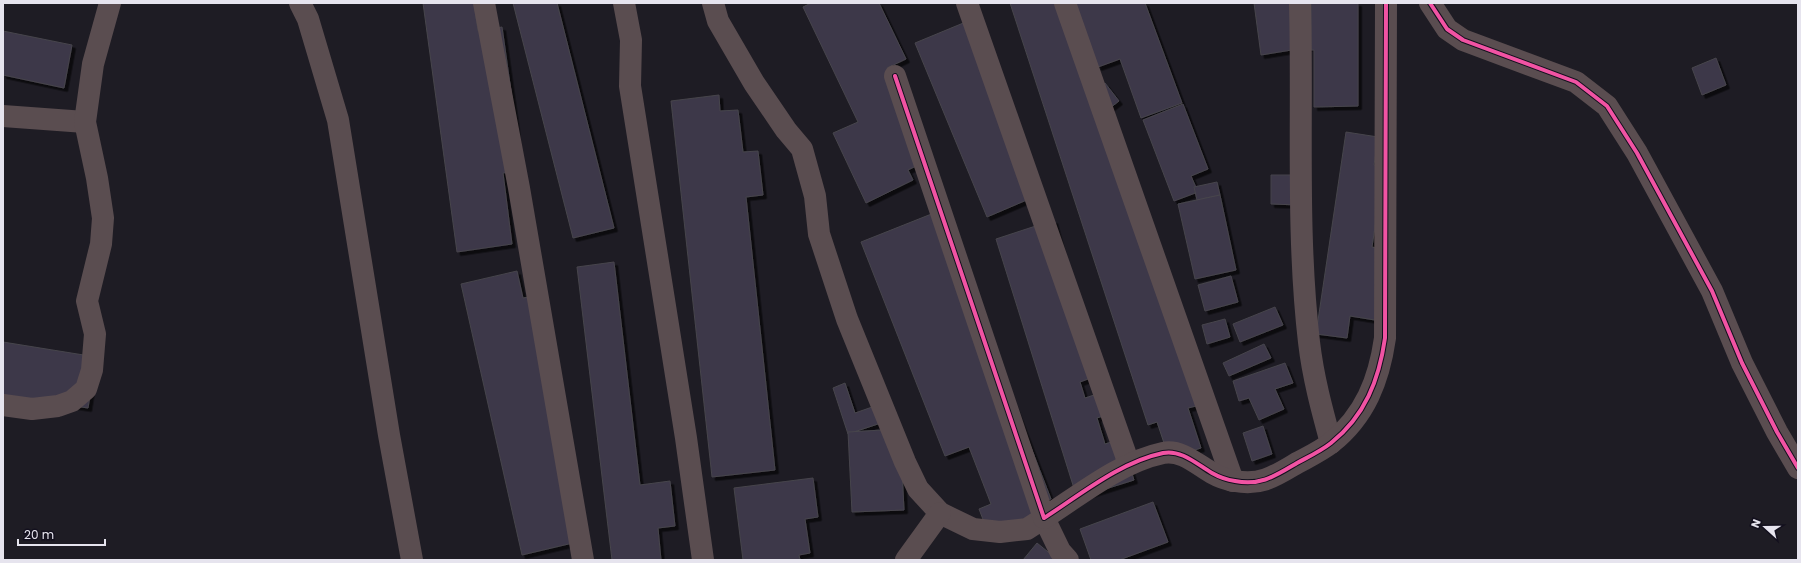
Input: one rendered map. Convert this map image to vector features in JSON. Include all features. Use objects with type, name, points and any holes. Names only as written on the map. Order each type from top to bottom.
[{"type":"street","points":[[3,405],[32,409],[58,406],[72,401],[86,389],[92,370],[95,334],[87,302],[101,244],[103,218],[97,178],[84,122],[93,64],[110,3]]},
{"type":"street","points":[[300,3],[308,19],[338,120],[389,435],[412,560]]},
{"type":"street","points":[[484,3],[519,188],[583,560]]},
{"type":"street","points":[[624,3],[631,40],[630,86],[686,438],[703,560]]},
{"type":"street","points":[[713,3],[718,21],[754,83],[786,130],[802,149],[815,196],[819,234],[847,319],[918,490],[940,513],[973,529],[1000,532],[1027,529],[1129,464],[1164,452],[1185,456],[1212,473],[1233,481],[1249,483],[1265,481],[1331,443],[1354,420],[1373,389],[1382,363],[1385,338],[1386,3]]},
{"type":"street","points":[[968,3],[1129,464]]},
{"type":"street","points":[[1065,3],[1233,481]]},
{"type":"street","points":[[1300,3],[1302,258],[1309,344],[1319,399],[1331,443]]},
{"type":"street","points":[[1430,3],[1447,29],[1463,40],[1576,82],[1608,106],[1636,153],[1712,291],[1742,363],[1777,432],[1798,468]]},
{"type":"street","points":[[895,76],[1044,518],[1060,551],[1068,560]]},
{"type":"street","points":[[3,116],[84,122]]},
{"type":"street","points":[[906,560],[940,513]]},
{"type":"building","points":[[423,3],[474,3],[478,31],[502,27],[516,127],[519,170],[503,173],[512,244],[457,252]]},
{"type":"building","points":[[513,3],[557,3],[614,228],[573,238]]},
{"type":"building","points":[[811,3],[879,3],[906,59],[887,68],[930,159],[908,170],[913,180],[866,203],[833,133],[858,122],[803,7]]},
{"type":"building","points":[[1010,3],[1067,3],[1196,406],[1188,408],[1201,448],[1169,458],[1157,422],[1148,425]]},
{"type":"building","points":[[1074,3],[1145,3],[1182,103],[1141,118],[1120,59],[1098,67]]},
{"type":"building","points":[[1254,3],[1304,3],[1310,47],[1261,55]]},
{"type":"building","points":[[1311,3],[1358,3],[1358,106],[1314,107],[1314,50],[1311,50]]},
{"type":"building","points":[[973,19],[1029,199],[987,217],[915,43]]},
{"type":"building","points":[[3,31],[72,45],[64,88],[3,75]]},
{"type":"building","points":[[1716,58],[1726,85],[1702,95],[1692,68]]},
{"type":"building","points":[[1105,83],[1119,101],[1105,112],[1091,93]]},
{"type":"building","points":[[719,95],[720,111],[738,110],[743,152],[758,151],[763,195],[746,197],[775,470],[712,477],[671,101]]},
{"type":"building","points":[[1183,104],[1208,169],[1191,176],[1198,192],[1174,201],[1143,120]]},
{"type":"building","points":[[1346,132],[1378,137],[1374,165],[1384,166],[1372,247],[1380,249],[1381,321],[1350,316],[1347,338],[1316,334]]},
{"type":"building","points":[[1271,175],[1300,175],[1299,205],[1271,204]]},
{"type":"building","points":[[1217,182],[1220,195],[1197,200],[1194,187]]},
{"type":"building","points":[[1220,195],[1236,270],[1195,279],[1178,204]]},
{"type":"building","points":[[939,211],[1051,499],[1046,500],[1050,510],[989,535],[979,509],[991,504],[969,447],[945,456],[861,242]]},
{"type":"building","points":[[1054,220],[1096,376],[1080,382],[1085,398],[1106,391],[1112,413],[1097,418],[1105,444],[1121,439],[1134,480],[1077,498],[996,239]]},
{"type":"building","points":[[614,262],[640,485],[670,481],[675,526],[658,528],[661,560],[612,560],[577,267]]},
{"type":"building","points":[[517,271],[523,298],[529,297],[577,542],[522,555],[461,284]]},
{"type":"building","points":[[1231,276],[1238,302],[1205,311],[1198,285]]},
{"type":"building","points":[[1275,307],[1283,325],[1240,342],[1233,324]]},
{"type":"building","points":[[1225,319],[1230,337],[1207,344],[1202,325]]},
{"type":"building","points":[[3,342],[96,357],[88,408],[3,395]]},
{"type":"building","points":[[1264,344],[1271,358],[1229,376],[1223,363]]},
{"type":"building","points":[[1285,363],[1293,383],[1275,389],[1284,409],[1259,420],[1249,398],[1239,401],[1233,381]]},
{"type":"building","points":[[845,383],[855,413],[878,405],[884,422],[848,434],[833,388]]},
{"type":"building","points":[[1263,426],[1272,454],[1252,461],[1243,433]]},
{"type":"building","points":[[900,429],[904,510],[852,512],[848,432]]},
{"type":"building","points":[[813,478],[818,517],[805,519],[810,553],[799,555],[800,560],[743,560],[734,488]]},
{"type":"building","points":[[1153,502],[1168,542],[1119,560],[1091,560],[1080,529]]},
{"type":"building","points":[[1037,543],[1058,560],[1023,560]]},
{"type":"cycle path","points":[[895,76],[1044,518],[1116,471],[1147,457],[1163,453],[1170,452],[1183,455],[1215,474],[1229,480],[1253,482],[1268,479],[1331,443],[1353,421],[1361,409],[1374,383],[1379,368],[1385,338],[1386,3]]},
{"type":"cycle path","points":[[1430,3],[1447,29],[1463,40],[1576,82],[1607,106],[1637,153],[1712,291],[1742,363],[1777,432],[1798,468]]}]
